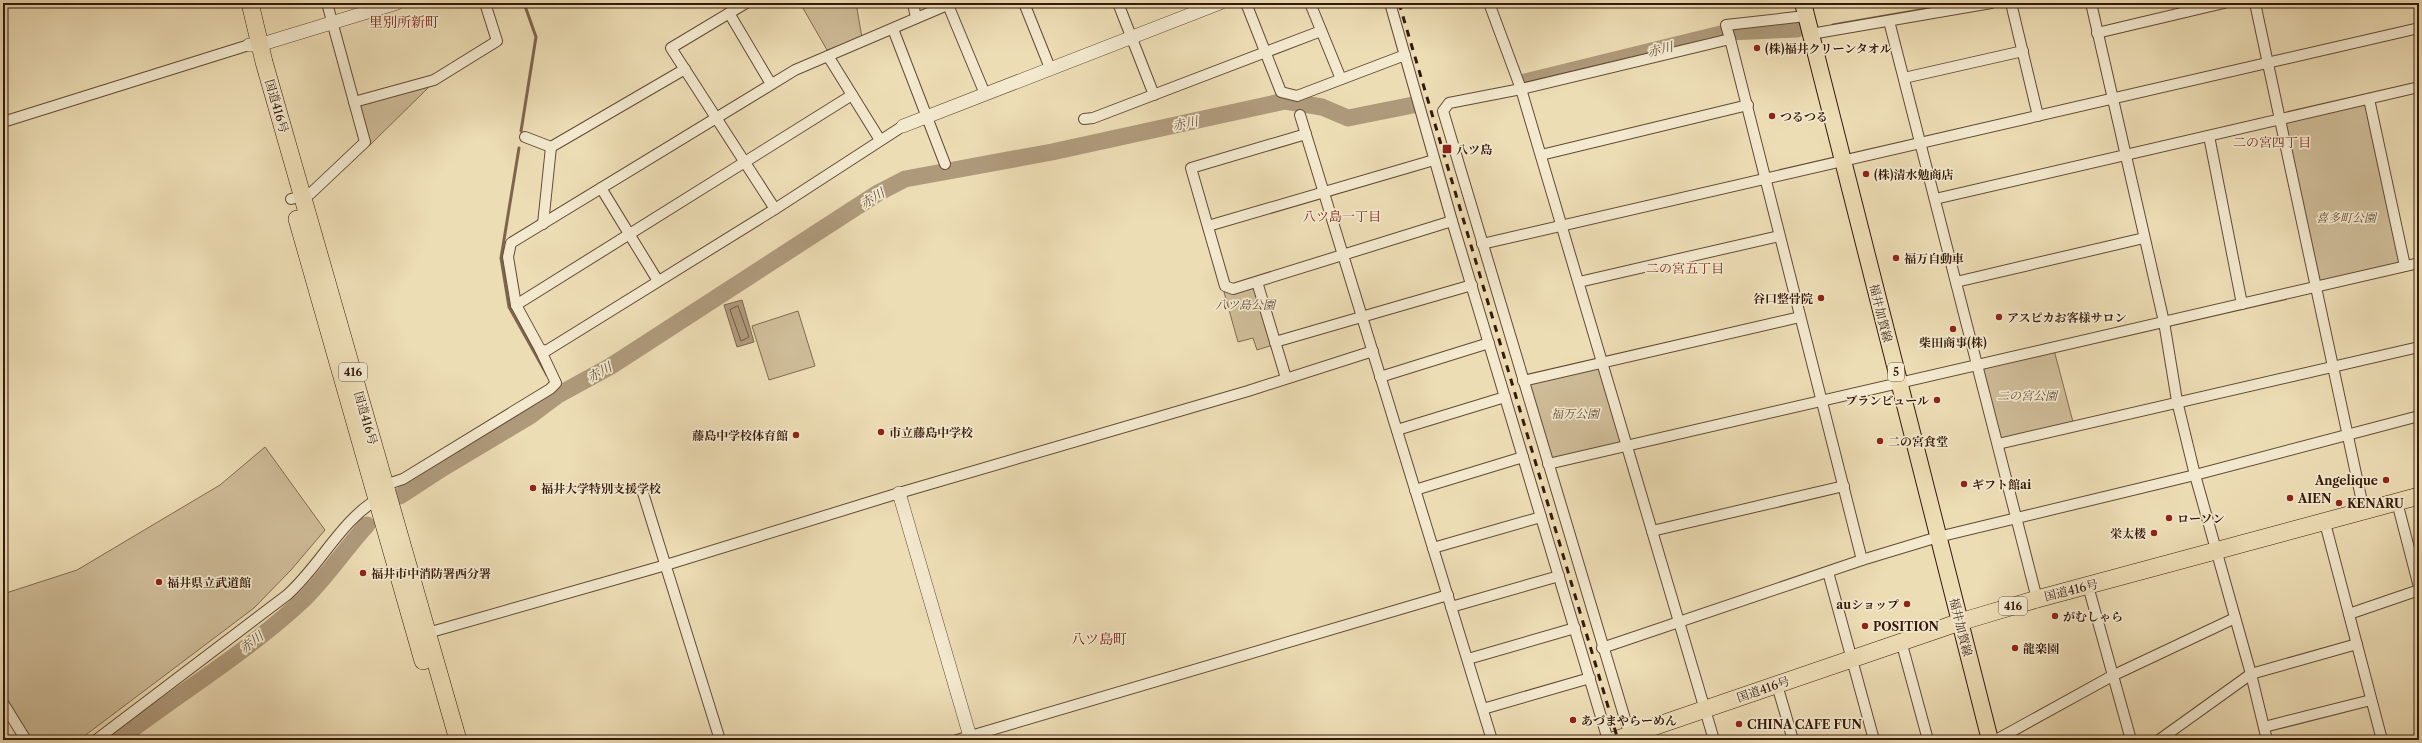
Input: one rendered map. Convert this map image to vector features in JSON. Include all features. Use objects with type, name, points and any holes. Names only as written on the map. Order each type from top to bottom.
[{"type":"highway","name":"国道416号","points":[[238,3],[254,45],[383,493],[421,635],[445,740]]},
{"type":"highway","name":"国道416号","points":[[250,3],[254,45]]},
{"type":"highway","name":"国道416号","points":[[1625,738],[1705,709],[1960,622],[2037,599],[2325,523],[2419,496]]},
{"type":"highway","name":"国道416号","points":[[421,635],[458,740]]},
{"type":"main road","name":"福井加賀線","points":[[1804,6],[1990,740]]},
{"type":"street","points":[[297,198],[310,194],[365,142],[326,3]]},
{"type":"street","points":[[3,122],[397,3]]},
{"type":"street","points":[[354,102],[434,80],[497,40],[485,3]]},
{"type":"street","points":[[746,3],[671,48],[775,209]]},
{"type":"street","points":[[913,3],[916,18]]},
{"type":"street","points":[[1024,3],[1050,68]]},
{"type":"street","points":[[1118,3],[1154,95]]},
{"type":"street","points":[[540,349],[546,350],[775,209],[902,126],[926,115],[985,94],[1220,3]]},
{"type":"street","points":[[1246,3],[1281,92],[1297,96],[1405,55]]},
{"type":"street","points":[[1310,3],[1341,79]]},
{"type":"street","points":[[1390,3],[1452,221],[1608,740]]},
{"type":"street","points":[[1489,3],[1522,89],[1714,740]]},
{"type":"street","points":[[1811,34],[1991,3]]},
{"type":"street","points":[[2011,3],[2038,116]]},
{"type":"street","points":[[2090,3],[2164,322],[2177,401],[2215,551],[2251,674],[2267,740]]},
{"type":"street","points":[[2097,33],[2224,3]]},
{"type":"street","points":[[2255,3],[2364,511]]},
{"type":"street","points":[[96,740],[298,586],[354,517],[383,493],[403,479],[550,389],[556,383],[540,349],[516,305],[508,257],[511,243],[795,70],[950,4],[985,94]]},
{"type":"street","points":[[1804,6],[1726,25],[1748,105],[1779,236],[1862,560]]},
{"type":"street","points":[[729,13],[771,84]]},
{"type":"street","points":[[1889,21],[2037,599]]},
{"type":"street","points":[[1482,244],[1766,180],[2419,28]]},
{"type":"street","points":[[893,29],[945,164]]},
{"type":"street","points":[[1084,119],[1094,118],[1321,31]]},
{"type":"street","points":[[1625,738],[1602,648],[1443,111],[1449,103],[1522,89],[1730,39]]},
{"type":"street","points":[[1904,78],[2023,51]]},
{"type":"street","points":[[828,56],[880,140]]},
{"type":"street","points":[[552,147],[685,69]]},
{"type":"street","points":[[1935,199],[2419,87]]},
{"type":"street","points":[[516,305],[852,95]]},
{"type":"street","points":[[2369,99],[2405,266]]},
{"type":"street","points":[[1541,155],[1748,105]]},
{"type":"street","points":[[1300,115],[1492,740]]},
{"type":"street","points":[[1306,134],[1191,168],[1226,286],[1233,289],[1452,221]]},
{"type":"street","points":[[525,136],[552,147]]},
{"type":"street","points":[[2209,136],[2242,304]]},
{"type":"street","points":[[543,224],[552,147]]},
{"type":"street","points":[[1208,226],[1323,191],[1434,160]]},
{"type":"street","points":[[601,188],[658,281]]},
{"type":"street","points":[[1578,282],[1779,236]]},
{"type":"street","points":[[1956,282],[2144,238]]},
{"type":"street","points":[[1548,464],[2419,263]]},
{"type":"street","points":[[1257,282],[1286,378]]},
{"type":"street","points":[[1275,342],[1362,318],[1472,284]]},
{"type":"street","points":[[1523,381],[1800,317]]},
{"type":"street","points":[[1380,377],[1489,343]]},
{"type":"street","points":[[1998,444],[2177,401],[2419,347]]},
{"type":"street","points":[[421,635],[666,565],[899,493],[1373,352]]},
{"type":"street","points":[[1397,430],[1506,397]]},
{"type":"street","points":[[1602,648],[1862,560],[1938,537],[2195,475],[2419,416]]},
{"type":"street","points":[[1415,490],[1523,457]]},
{"type":"street","points":[[1652,531],[1844,486]]},
{"type":"street","points":[[643,493],[720,740]]},
{"type":"street","points":[[899,493],[971,738]]},
{"type":"street","points":[[2397,502],[2419,586]]},
{"type":"street","points":[[1433,548],[1541,517]]},
{"type":"street","points":[[2325,523],[2382,740]]},
{"type":"street","points":[[1828,572],[1874,740]]},
{"type":"street","points":[[1451,607],[1559,576]]},
{"type":"street","points":[[2088,586],[2131,740]]},
{"type":"street","points":[[2349,614],[2419,590]]},
{"type":"street","points":[[957,740],[971,738],[1448,595]]},
{"type":"street","points":[[1996,740],[2112,676],[2235,618]]},
{"type":"street","points":[[1468,659],[1575,628]]},
{"type":"street","points":[[1901,642],[1928,740]]},
{"type":"street","points":[[2159,740],[2251,674],[2357,644]]},
{"type":"street","points":[[1483,709],[1590,678]]},
{"type":"street","points":[[1777,685],[1793,740]]},
{"type":"street","points":[[2264,727],[2371,700]]},
{"type":"street","points":[[3,703],[26,740]]},
{"type":"green space","points":[[800,3],[856,3],[862,38],[827,50]]},
{"type":"green space","points":[[433,83],[369,146],[357,102]]},
{"type":"green space","name":"喜多町公園","points":[[2367,101],[2404,263],[2314,283],[2279,121]]},
{"type":"green space","name":"八ツ島公園","points":[[1257,282],[1273,345],[1257,350],[1253,338],[1238,342],[1224,292]]},
{"type":"green space","points":[[798,311],[815,366],[769,380],[752,326]]},
{"type":"green space","name":"二の宮公園","points":[[2054,350],[2073,422],[2000,440],[1981,368]]},
{"type":"green space","name":"福万公園","points":[[1602,362],[1627,445],[1548,464],[1523,381]]},
{"type":"green space","name":"福井県立武道館","points":[[265,447],[325,530],[291,570],[254,608],[79,740],[32,740],[3,694],[3,594],[77,570],[220,485]]},
{"type":"water","points":[[742,300],[754,342],[737,347],[724,305]]},
{"type":"waterway","points":[[521,131],[536,37],[524,3]]},
{"type":"waterway","points":[[1833,25],[1961,3]]},
{"type":"waterway","name":"赤川","points":[[1525,82],[1729,32],[1797,29]]},
{"type":"waterway","name":"赤川","points":[[400,496],[443,468],[530,416],[558,395],[611,366],[878,193],[905,179],[1052,152],[1285,101],[1322,107],[1348,118],[1413,105]]},
{"type":"waterway","points":[[519,148],[501,258],[509,307],[547,375]]},
{"type":"waterway","name":"赤川","points":[[118,740],[281,620],[311,592],[367,525]]},
{"type":"railway","points":[[1399,3],[1618,740]]},
{"type":"place","name":"(株)福井クリーンタオル","points":[[1757,48]]},
{"type":"place","name":"つるつる","points":[[1772,116]]},
{"type":"place","name":"八ツ島","points":[[1447,149]]},
{"type":"place","name":"(株)清水勉商店","points":[[1866,174]]},
{"type":"place","name":"福万自動車","points":[[1896,258]]},
{"type":"place","name":"谷口整骨院","points":[[1821,298]]},
{"type":"place","name":"アスピカお客様サロン","points":[[1999,317]]},
{"type":"place","name":"柴田商事(株)","points":[[1953,329]]},
{"type":"place","name":"ブランビュール","points":[[1937,400]]},
{"type":"place","name":"市立藤島中学校","points":[[881,432]]},
{"type":"place","name":"藤島中学校体育館","points":[[796,435]]},
{"type":"place","name":"二の宮食堂","points":[[1880,441]]},
{"type":"place","name":"Angelique","points":[[2386,480]]},
{"type":"place","name":"ギフト館ai","points":[[1964,484]]},
{"type":"place","name":"福井大学特別支援学校","points":[[533,488]]},
{"type":"place","name":"AIEN","points":[[2290,498]]},
{"type":"place","name":"KENARU","points":[[2339,503]]},
{"type":"place","name":"ローソン","points":[[2169,518]]},
{"type":"place","name":"栄太楼","points":[[2154,533]]},
{"type":"place","name":"福井市中消防署西分署","points":[[363,573]]},
{"type":"place","name":"福井県立武道館","points":[[159,582]]},
{"type":"place","name":"auショップ","points":[[1907,604]]},
{"type":"place","name":"がむしゃら","points":[[2055,616]]},
{"type":"place","name":"POSITION","points":[[1865,626]]},
{"type":"place","name":"龍楽園","points":[[2015,648]]},
{"type":"place","name":"あづまやらーめん","points":[[1573,720]]},
{"type":"place","name":"CHINA CAFE FUN","points":[[1739,724]]},
{"type":"district","name":"里別所新町","points":[[404,22]]},
{"type":"district","name":"二の宮四丁目","points":[[2272,142]]},
{"type":"district","name":"八ツ島一丁目","points":[[1342,216]]},
{"type":"district","name":"二の宮五丁目","points":[[1685,268]]},
{"type":"district","name":"八ツ島町","points":[[1099,639]]}]
